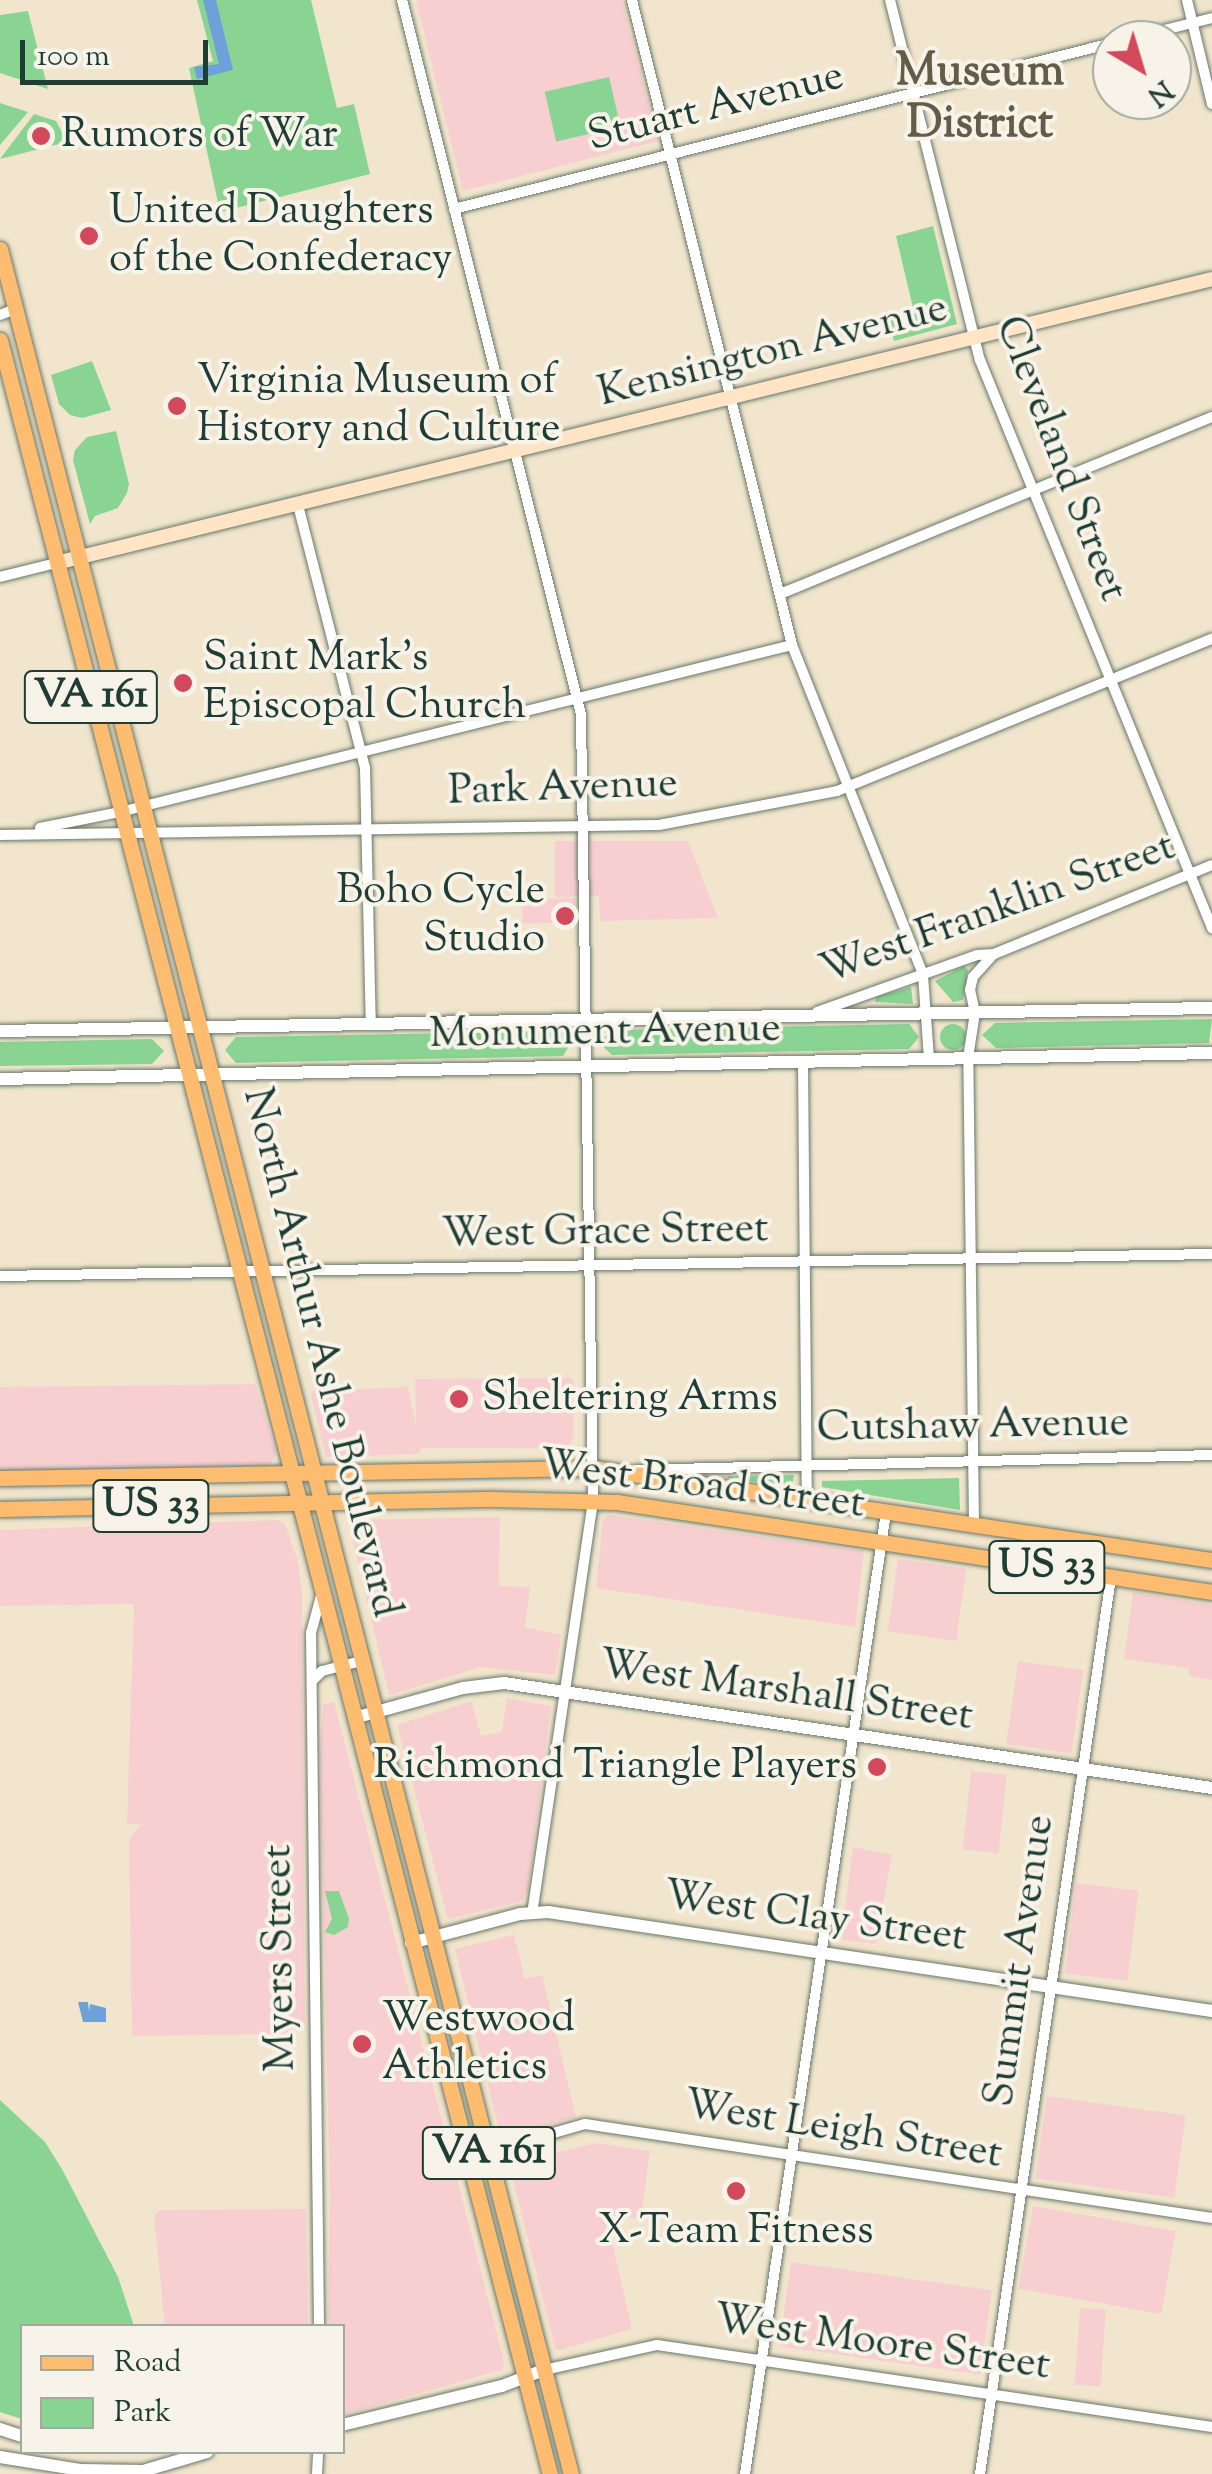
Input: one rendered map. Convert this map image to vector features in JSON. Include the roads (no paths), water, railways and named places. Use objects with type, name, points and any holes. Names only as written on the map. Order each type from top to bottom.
[{"type":"main road","name":"North Arthur Ashe Boulevard","points":[[0,249],[8,312],[81,558],[571,2474]]},
{"type":"main road","name":"Kensington Avenue","points":[[56,563],[1212,279]]},
{"type":"main road","name":"North Arthur Ashe Boulevard","points":[[0,340],[186,1075],[293,1472],[550,2474]]},
{"type":"main road","name":"West Broad Street","points":[[0,1478],[594,1468],[1212,1560]]},
{"type":"main road","name":"West Broad Street","points":[[0,1508],[593,1501],[1212,1592]]},
{"type":"street","points":[[402,0],[577,698],[593,1501],[532,1912]]},
{"type":"street","points":[[632,0],[792,645],[923,975],[929,1058]]},
{"type":"street","name":"Cleveland Street","points":[[890,0],[975,338],[1212,928]]},
{"type":"street","points":[[1212,18],[1192,23],[1212,104]]},
{"type":"street","name":"Stuart Avenue","points":[[454,209],[1092,48]]},
{"type":"street","points":[[780,594],[1212,417]]},
{"type":"street","points":[[298,505],[361,752],[371,1024]]},
{"type":"street","name":"Kensington Avenue","points":[[0,577],[56,563]]},
{"type":"street","name":"Park Avenue","points":[[2,835],[366,826],[658,825],[847,788],[1212,638]]},
{"type":"street","name":"Park Avenue","points":[[2,835],[120,812],[792,645]]},
{"type":"street","name":"West Franklin Street","points":[[807,1016],[976,955],[994,954],[1212,865]]},
{"type":"street","points":[[974,1525],[968,1058],[975,1013],[970,990],[974,977],[994,954]]},
{"type":"street","name":"Monument Avenue","points":[[0,1031],[1212,1008]]},
{"type":"street","name":"Monument Avenue","points":[[0,1079],[1212,1053]]},
{"type":"street","points":[[803,1061],[808,1500]]},
{"type":"street","name":"West Grace Street","points":[[0,1276],[1212,1254]]},
{"type":"street","name":"Cutshaw Avenue","points":[[616,1471],[1212,1455]]},
{"type":"street","points":[[745,2474],[886,1512]]},
{"type":"street","name":"Summit Avenue","points":[[980,2474],[1110,1577]]},
{"type":"street","name":"Myers Street","points":[[319,2324],[311,1682],[312,1620],[323,1591]]},
{"type":"street","points":[[311,1682],[322,1670],[361,1661]]},
{"type":"street","name":"West Marshall Street","points":[[354,1718],[490,1683],[1212,1788]]},
{"type":"street","name":"West Clay Street","points":[[411,1943],[532,1912],[1212,2010]]},
{"type":"street","name":"West Leigh Street","points":[[468,2158],[586,2124],[1212,2218]]},
{"type":"street","name":"West Moore Street","points":[[544,2370],[657,2344],[1212,2426]]},
{"type":"street","points":[[345,2424],[544,2370]]},
{"type":"street","points":[[171,2454],[179,2457]]},
{"type":"street","points":[[0,2456],[110,2471],[152,2469],[196,2454]]},
{"type":"water","points":[[203,0],[216,0],[233,70],[197,79],[194,67],[219,64]]},
{"type":"water","points":[[78,2002],[88,2002],[89,2011],[90,2004],[106,2008],[106,2022],[83,2022]]},
{"type":"place","name":"Rumors of War","points":[[41,136]]},
{"type":"place","name":"United Daughters of the Confederacy","points":[[89,236]]},
{"type":"place","name":"Virginia Museum of History and Culture","points":[[177,406]]},
{"type":"place","name":"Saint Mark's Episcopal Church","points":[[183,683]]},
{"type":"place","name":"Boho Cycle Studio","points":[[565,916]]},
{"type":"place","name":"Sheltering Arms","points":[[459,1399]]},
{"type":"place","name":"Richmond Triangle Players","points":[[877,1767]]},
{"type":"place","name":"Westwood Athletics","points":[[362,2044]]},
{"type":"place","name":"X-Team Fitness","points":[[736,2191]]},
{"type":"district","name":"Museum District","points":[[980,100]]}]
